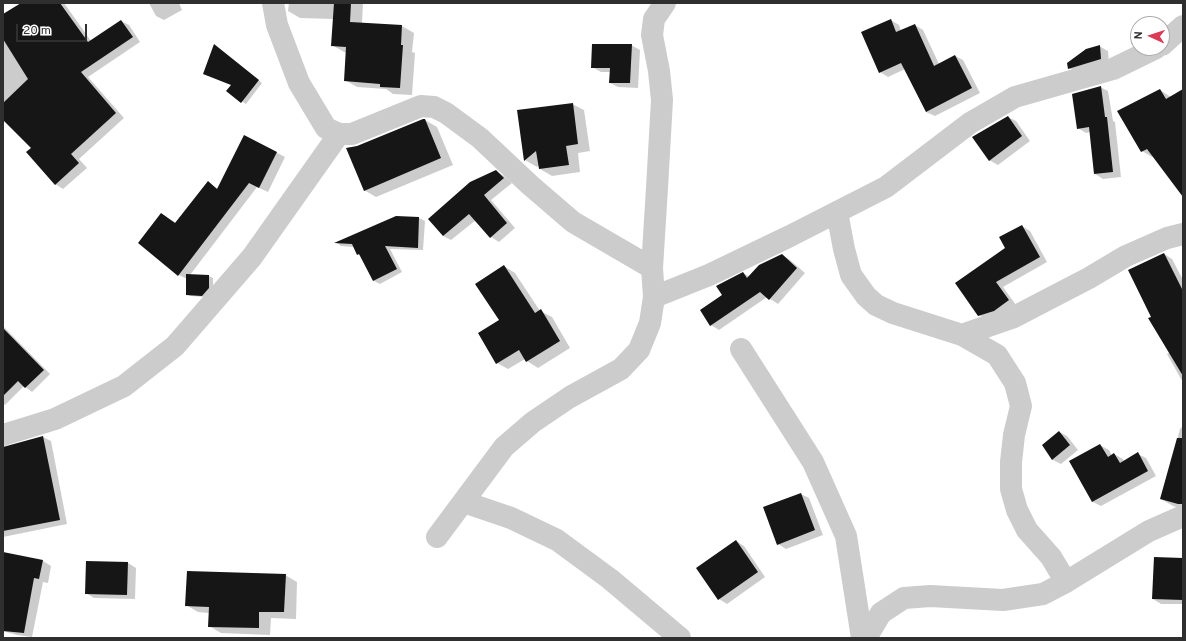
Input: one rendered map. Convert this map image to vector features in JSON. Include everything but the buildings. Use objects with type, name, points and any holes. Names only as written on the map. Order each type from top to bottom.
[{"type":"street","points":[[273,3],[277,25],[299,83],[326,128],[339,134],[352,134],[421,106],[434,107],[446,112],[480,138],[530,185],[573,222],[652,268]]},
{"type":"street","points":[[437,537],[504,447],[533,422],[570,398],[621,369],[639,350],[650,323],[654,297],[652,268],[662,100],[659,71],[652,35],[654,19],[665,3]]},
{"type":"street","points":[[1170,38],[1183,26]]},
{"type":"street","points":[[654,297],[708,275],[886,187],[970,123],[1015,97],[1112,69],[1139,56]]},
{"type":"street","points":[[3,435],[55,419],[124,386],[175,346],[252,257],[339,134]]},
{"type":"street","points":[[837,212],[844,250],[851,275],[866,296],[876,305],[893,313],[962,335],[997,355],[1016,383],[1020,406],[1014,435],[1011,462],[1012,488],[1017,510],[1027,530],[1051,557],[1066,582]]},
{"type":"street","points":[[962,335],[1014,317],[1089,278],[1126,256],[1166,238],[1183,234]]},
{"type":"street","points":[[741,349],[813,462],[846,536],[862,638]]},
{"type":"street","points":[[464,502],[511,518],[557,540],[610,579],[680,638]]},
{"type":"street","points":[[866,638],[881,613],[904,598],[930,596],[1003,600],[1043,594],[1066,582],[1149,531],[1183,516]]}]
